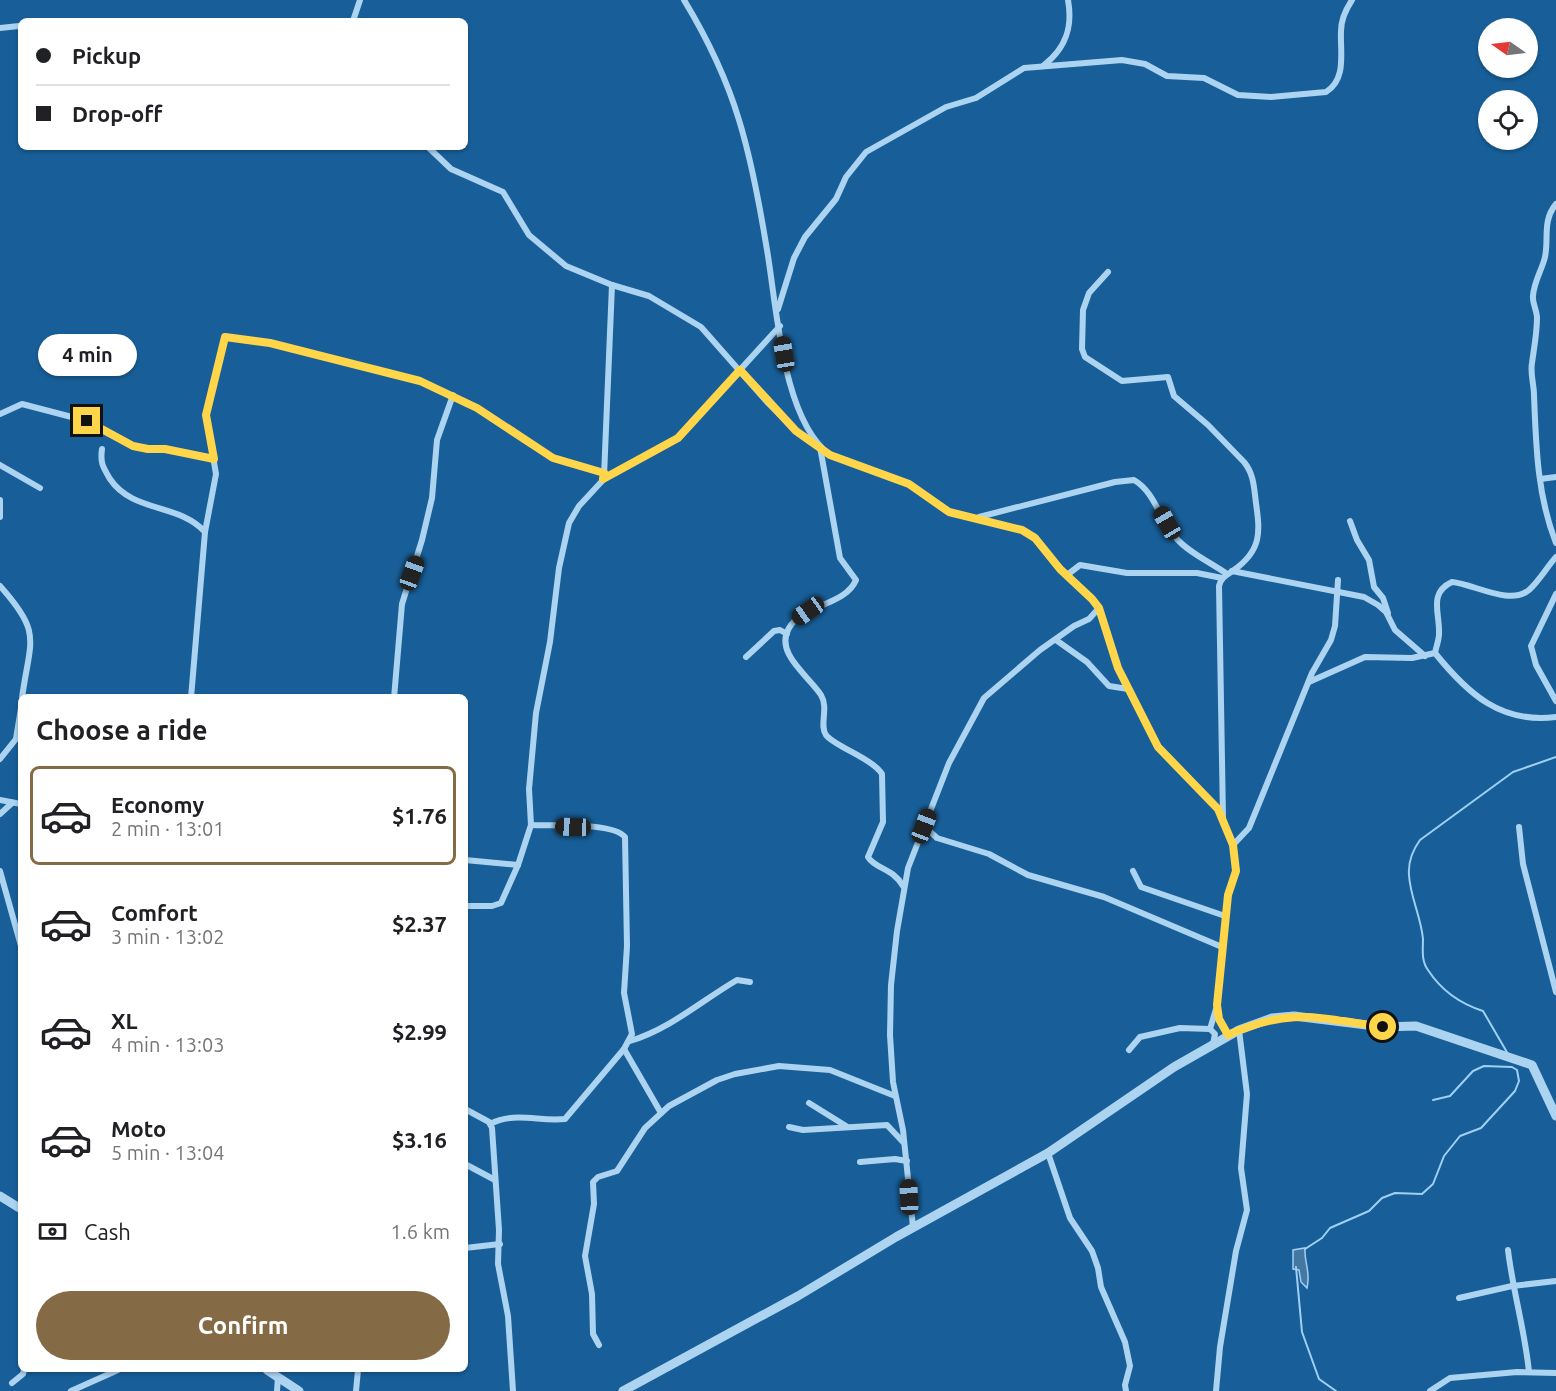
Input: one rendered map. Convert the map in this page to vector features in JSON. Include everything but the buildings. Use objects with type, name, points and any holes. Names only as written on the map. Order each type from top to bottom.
[{"type":"street","points":[[354,18],[360,0]]},
{"type":"street","points":[[684,0],[717,59],[740,122],[767,247],[792,390],[800,413],[820,447],[840,558],[856,580],[848,591],[796,620],[787,634],[789,656],[824,700],[824,731],[827,736],[844,745],[882,774],[883,822],[868,857],[874,864],[893,872],[903,886]]},
{"type":"street","points":[[1044,65],[1060,51],[1069,31],[1068,0]]},
{"type":"street","points":[[777,310],[794,258],[805,237],[836,199],[846,177],[866,152],[946,107],[976,98],[1024,68],[1135,61],[1167,76],[1204,78],[1245,96],[1271,97],[1326,92],[1333,87],[1341,68],[1342,25],[1352,0]]},
{"type":"street","points":[[0,28],[18,26]]},
{"type":"street","points":[[431,150],[451,169],[503,192],[524,229],[552,257],[580,273],[649,296],[701,327],[796,431],[846,463],[909,484],[949,512],[1012,526],[1035,538],[1099,608],[1118,668],[1158,747],[1218,809],[1233,845],[1236,871],[1228,895],[1217,1005],[1210,1029]]},
{"type":"street","points":[[1556,204],[1545,229],[1546,255],[1535,281],[1532,298],[1538,315],[1531,365],[1534,420],[1538,443],[1536,470],[1545,512],[1556,543]]},
{"type":"street","points":[[1108,272],[1089,293],[1083,309],[1082,349],[1085,357],[1122,381],[1168,377],[1174,396],[1208,425],[1249,468],[1260,527],[1250,554],[1227,574],[1219,586],[1223,820]]},
{"type":"street","points":[[604,476],[612,285]]},
{"type":"street","points":[[468,906],[492,906],[501,903],[518,865],[531,825],[529,789],[536,713],[550,642],[563,541],[573,515],[604,476],[678,438],[780,326]]},
{"type":"street","points":[[191,694],[205,532],[215,486],[214,459],[206,415],[225,337],[270,343],[420,381],[453,395],[501,422],[553,458],[604,476]]},
{"type":"street","points":[[394,694],[402,604],[420,548],[432,498],[437,440],[453,395]]},
{"type":"street","points":[[0,414],[22,404],[87,421],[133,446],[165,449],[214,459]]},
{"type":"street","points":[[102,449],[102,466],[124,495],[188,518],[205,532]]},
{"type":"street","points":[[0,477],[2,467],[40,488]]},
{"type":"street","points":[[1539,479],[1556,477]]},
{"type":"street","points":[[976,518],[1115,482],[1134,480],[1159,509],[1170,531],[1181,543],[1227,574]]},
{"type":"street","points":[[0,500],[0,517]]},
{"type":"street","points":[[1350,521],[1357,540],[1369,560],[1374,587],[1383,598],[1389,620]]},
{"type":"street","points":[[1435,654],[1439,634],[1437,595],[1442,587],[1452,582],[1511,595],[1522,594],[1531,588],[1556,557]]},
{"type":"street","points":[[1067,575],[1080,565],[1127,573],[1227,574],[1337,590],[1364,597],[1378,605],[1395,630],[1425,656]]},
{"type":"street","points":[[1233,845],[1249,828],[1309,682],[1334,631],[1338,580]]},
{"type":"street","points":[[0,586],[24,614],[31,632],[23,694]]},
{"type":"street","points":[[1556,594],[1531,646],[1536,665],[1556,701]]},
{"type":"street","points":[[913,1227],[905,1144],[895,1096],[890,1035],[891,985],[903,886],[949,763],[984,698],[1074,626],[1089,619],[1099,608]]},
{"type":"street","points":[[746,657],[774,631],[780,630],[787,634]]},
{"type":"street","points":[[1056,640],[1087,663],[1109,686],[1128,689]]},
{"type":"street","points":[[1309,682],[1365,657],[1435,654]]},
{"type":"street","points":[[1435,654],[1473,694],[1491,706],[1517,717],[1540,719],[1556,717]]},
{"type":"street","points":[[0,759],[16,739],[18,727]]},
{"type":"street","points":[[0,800],[18,803]]},
{"type":"street","points":[[0,814],[12,802]]},
{"type":"street","points":[[490,1124],[502,1118],[517,1117],[565,1119],[630,1041],[631,1027],[624,993],[627,946],[625,837],[615,831],[589,827],[531,825]]},
{"type":"street","points":[[924,826],[938,838],[989,854],[1028,875],[1104,897],[1222,947]]},
{"type":"street","points":[[1519,827],[1523,864],[1556,992]]},
{"type":"street","points":[[468,860],[518,865]]},
{"type":"street","points":[[0,871],[18,935]]},
{"type":"street","points":[[1133,871],[1141,887],[1225,916]]},
{"type":"street","points":[[630,1041],[653,1033],[707,1002],[737,980],[750,982]]},
{"type":"street","points":[[1217,1005],[1219,1019],[1228,1035]]},
{"type":"street","points":[[623,1391],[798,1296],[913,1227],[1048,1153],[1228,1035],[1283,1016],[1321,1018],[1383,1027],[1424,1027],[1487,1052],[1532,1065],[1556,1116]]},
{"type":"street","points":[[1129,1050],[1140,1037],[1180,1028],[1210,1029],[1215,1034],[1213,1044]]},
{"type":"street","points":[[1216,1391],[1220,1347],[1236,1251],[1247,1210],[1241,1168],[1247,1094],[1239,1030]]},
{"type":"street","points":[[624,1049],[661,1113]]},
{"type":"street","points":[[598,1345],[593,1334],[592,1297],[585,1256],[594,1204],[593,1182],[598,1177],[617,1171],[645,1128],[661,1113],[678,1100],[717,1080],[780,1066],[830,1070],[895,1096]]},
{"type":"street","points":[[809,1102],[847,1126]]},
{"type":"street","points":[[468,1110],[490,1124],[493,1137],[500,1244],[498,1264],[508,1316],[513,1391]]},
{"type":"street","points":[[789,1127],[803,1130],[887,1125],[905,1144]]},
{"type":"street","points":[[1048,1153],[1071,1218],[1092,1251],[1101,1287],[1125,1342],[1130,1366],[1125,1385],[1126,1391]]},
{"type":"street","points":[[860,1162],[907,1161]]},
{"type":"street","points":[[468,1166],[495,1180]]},
{"type":"street","points":[[0,1196],[18,1207]]},
{"type":"street","points":[[468,1248],[500,1244]]},
{"type":"street","points":[[1508,1250],[1512,1286],[1526,1341],[1529,1372]]},
{"type":"street","points":[[1459,1299],[1512,1286],[1556,1281]]},
{"type":"street","points":[[12,1383],[24,1372]]},
{"type":"street","points":[[70,1391],[113,1372]]},
{"type":"street","points":[[273,1372],[277,1391]]},
{"type":"street","points":[[273,1372],[299,1391]]},
{"type":"street","points":[[356,1391],[358,1372]]},
{"type":"street","points":[[1430,1391],[1450,1378],[1529,1372],[1556,1373]]},
{"type":"water","points":[[1305,1248],[1307,1288],[1301,1282],[1299,1270],[1293,1269],[1293,1250]]},
{"type":"waterway","points":[[1508,1054],[1483,1011],[1452,995],[1439,984],[1424,963],[1422,931],[1410,883],[1409,865],[1420,840],[1513,772],[1556,757]]},
{"type":"waterway","points":[[1305,1249],[1322,1238],[1330,1228],[1369,1211],[1382,1198],[1395,1193],[1422,1194],[1433,1184],[1444,1156],[1460,1136],[1481,1128],[1515,1091],[1519,1081],[1517,1070],[1512,1067],[1484,1066],[1473,1071],[1450,1096],[1433,1100]]},
{"type":"waterway","points":[[1296,1267],[1302,1332],[1319,1379],[1336,1391]]},
{"type":"route","points":[[87,421],[133,446],[165,449],[214,459],[207,428],[207,407],[225,337],[237,338],[287,346],[436,387],[501,422],[538,450],[553,458],[604,473],[603,479],[664,448],[678,438],[740,370],[796,431],[830,455],[846,463],[909,484],[941,508],[956,515],[1012,526],[1035,538],[1046,554],[1099,608],[1118,668],[1158,747],[1218,809],[1233,845],[1236,871],[1228,895],[1222,947],[1223,966],[1217,1005],[1219,1019],[1228,1035],[1283,1016],[1321,1018],[1383,1027]]}]
